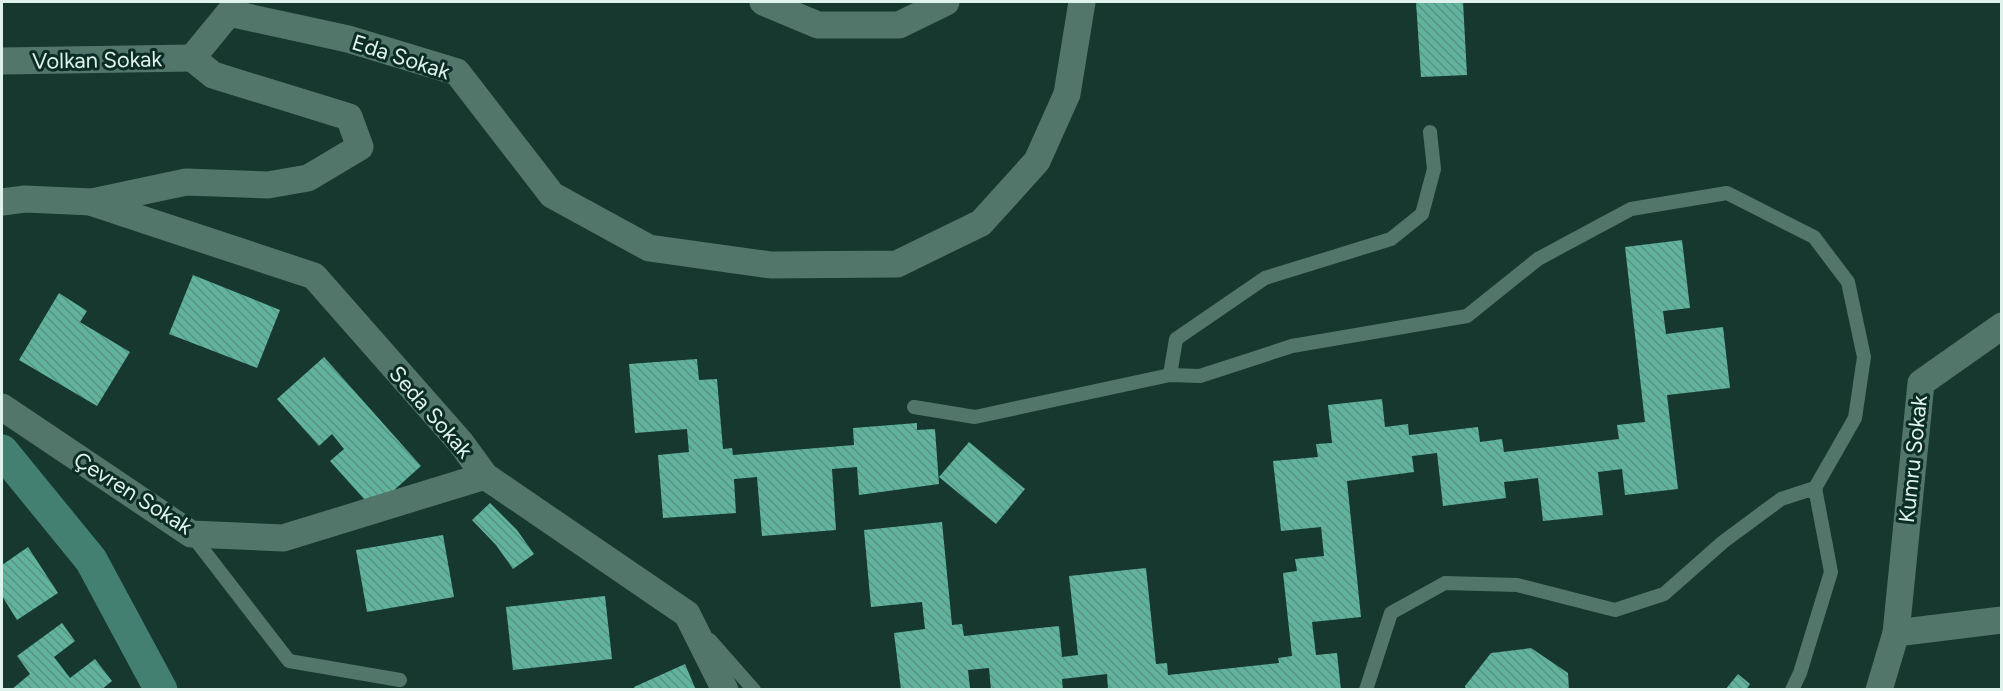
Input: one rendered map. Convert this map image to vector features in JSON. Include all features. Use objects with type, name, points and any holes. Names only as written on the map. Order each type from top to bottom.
[{"type":"street","points":[[763,2],[818,25],[899,25],[946,2]]},
{"type":"street","name":"Eda Sokak","points":[[192,58],[231,7],[348,39],[456,72],[552,195],[649,248],[771,265],[897,264],[981,223],[1037,161],[1067,94],[1082,2]]},
{"type":"street","points":[[2,202],[24,199],[92,202],[186,182],[268,185],[308,178],[360,147],[349,117],[213,75],[192,58]]},
{"type":"street","name":"Volkan Sokak","points":[[2,61],[192,58]]},
{"type":"street","name":"Seda Sokak","points":[[92,202],[314,276],[461,443],[485,476],[687,614],[725,690]]},
{"type":"street","name":"Kumru Sokak","points":[[1879,690],[1896,633],[1921,382],[2001,326]]},
{"type":"street","name":"Çevren Sokak","points":[[2,407],[191,534],[283,538],[485,476]]},
{"type":"street","points":[[2,451],[91,560],[161,690]]},
{"type":"street","points":[[1896,633],[2001,620]]},
{"type":"lane","points":[[1170,375],[1176,339],[1265,278],[1390,239],[1422,214],[1434,169],[1430,132]]},
{"type":"lane","points":[[914,407],[975,417],[1170,375],[1200,376],[1292,346],[1467,316],[1538,259],[1631,209],[1727,193],[1814,237],[1848,282],[1864,357],[1855,418],[1815,488],[1831,572],[1800,673],[1791,690]]},
{"type":"lane","points":[[1366,690],[1391,613],[1445,583],[1517,585],[1615,610],[1664,594],[1723,542],[1780,499],[1815,488]]},
{"type":"lane","points":[[191,534],[289,661],[400,680]]},
{"type":"lane","points":[[687,614],[754,690]]},
{"type":"building","points":[[1416,2],[1463,2],[1467,75],[1421,77]]},
{"type":"building","points":[[1682,240],[1690,308],[1663,311],[1666,334],[1723,327],[1730,388],[1667,395],[1678,489],[1625,495],[1622,469],[1598,472],[1603,515],[1543,521],[1538,478],[1504,482],[1506,498],[1443,506],[1437,453],[1412,456],[1414,472],[1347,481],[1361,617],[1312,622],[1316,655],[1337,653],[1341,690],[1108,690],[1107,674],[1062,679],[1063,690],[991,690],[989,668],[968,670],[970,688],[901,690],[894,633],[925,629],[922,602],[871,607],[864,530],[942,522],[952,625],[962,624],[964,636],[1059,626],[1062,657],[1078,655],[1069,576],[1146,568],[1156,664],[1167,663],[1168,675],[1279,663],[1278,658],[1292,656],[1283,573],[1297,571],[1295,559],[1324,556],[1321,527],[1281,531],[1273,461],[1318,457],[1316,444],[1332,443],[1328,405],[1382,399],[1385,427],[1408,424],[1409,435],[1478,427],[1480,442],[1502,439],[1504,452],[1619,439],[1617,425],[1645,422],[1625,247]]},
{"type":"building","points":[[193,275],[280,310],[257,368],[169,334]]},
{"type":"building","points":[[59,293],[87,311],[80,322],[130,352],[97,406],[19,360]]},
{"type":"building","points":[[324,357],[421,466],[373,509],[330,461],[344,449],[332,434],[319,446],[277,399]]},
{"type":"building","points":[[697,359],[699,380],[717,379],[723,449],[732,448],[733,455],[854,445],[853,428],[917,423],[917,430],[935,429],[939,484],[859,495],[857,467],[832,469],[836,530],[762,536],[757,477],[734,479],[736,513],[663,518],[658,455],[689,452],[687,429],[635,433],[629,364]]},
{"type":"building","points":[[969,442],[1025,489],[996,524],[939,477]]},
{"type":"building","points":[[490,503],[517,530],[534,554],[513,569],[496,545],[472,520]]},
{"type":"building","points":[[443,535],[454,597],[367,612],[356,550]]},
{"type":"building","points":[[28,547],[58,593],[17,620],[2,596],[2,565]]},
{"type":"building","points":[[605,596],[612,659],[513,670],[506,607]]},
{"type":"building","points":[[62,623],[75,641],[54,657],[70,678],[95,659],[112,681],[101,690],[11,690],[30,674],[17,656]]},
{"type":"building","points":[[1531,648],[1568,673],[1569,690],[1466,690],[1465,686],[1491,653]]},
{"type":"building","points":[[685,664],[696,690],[635,690],[634,687]]},
{"type":"building","points":[[1738,674],[1750,684],[1746,690],[1725,690]]}]
